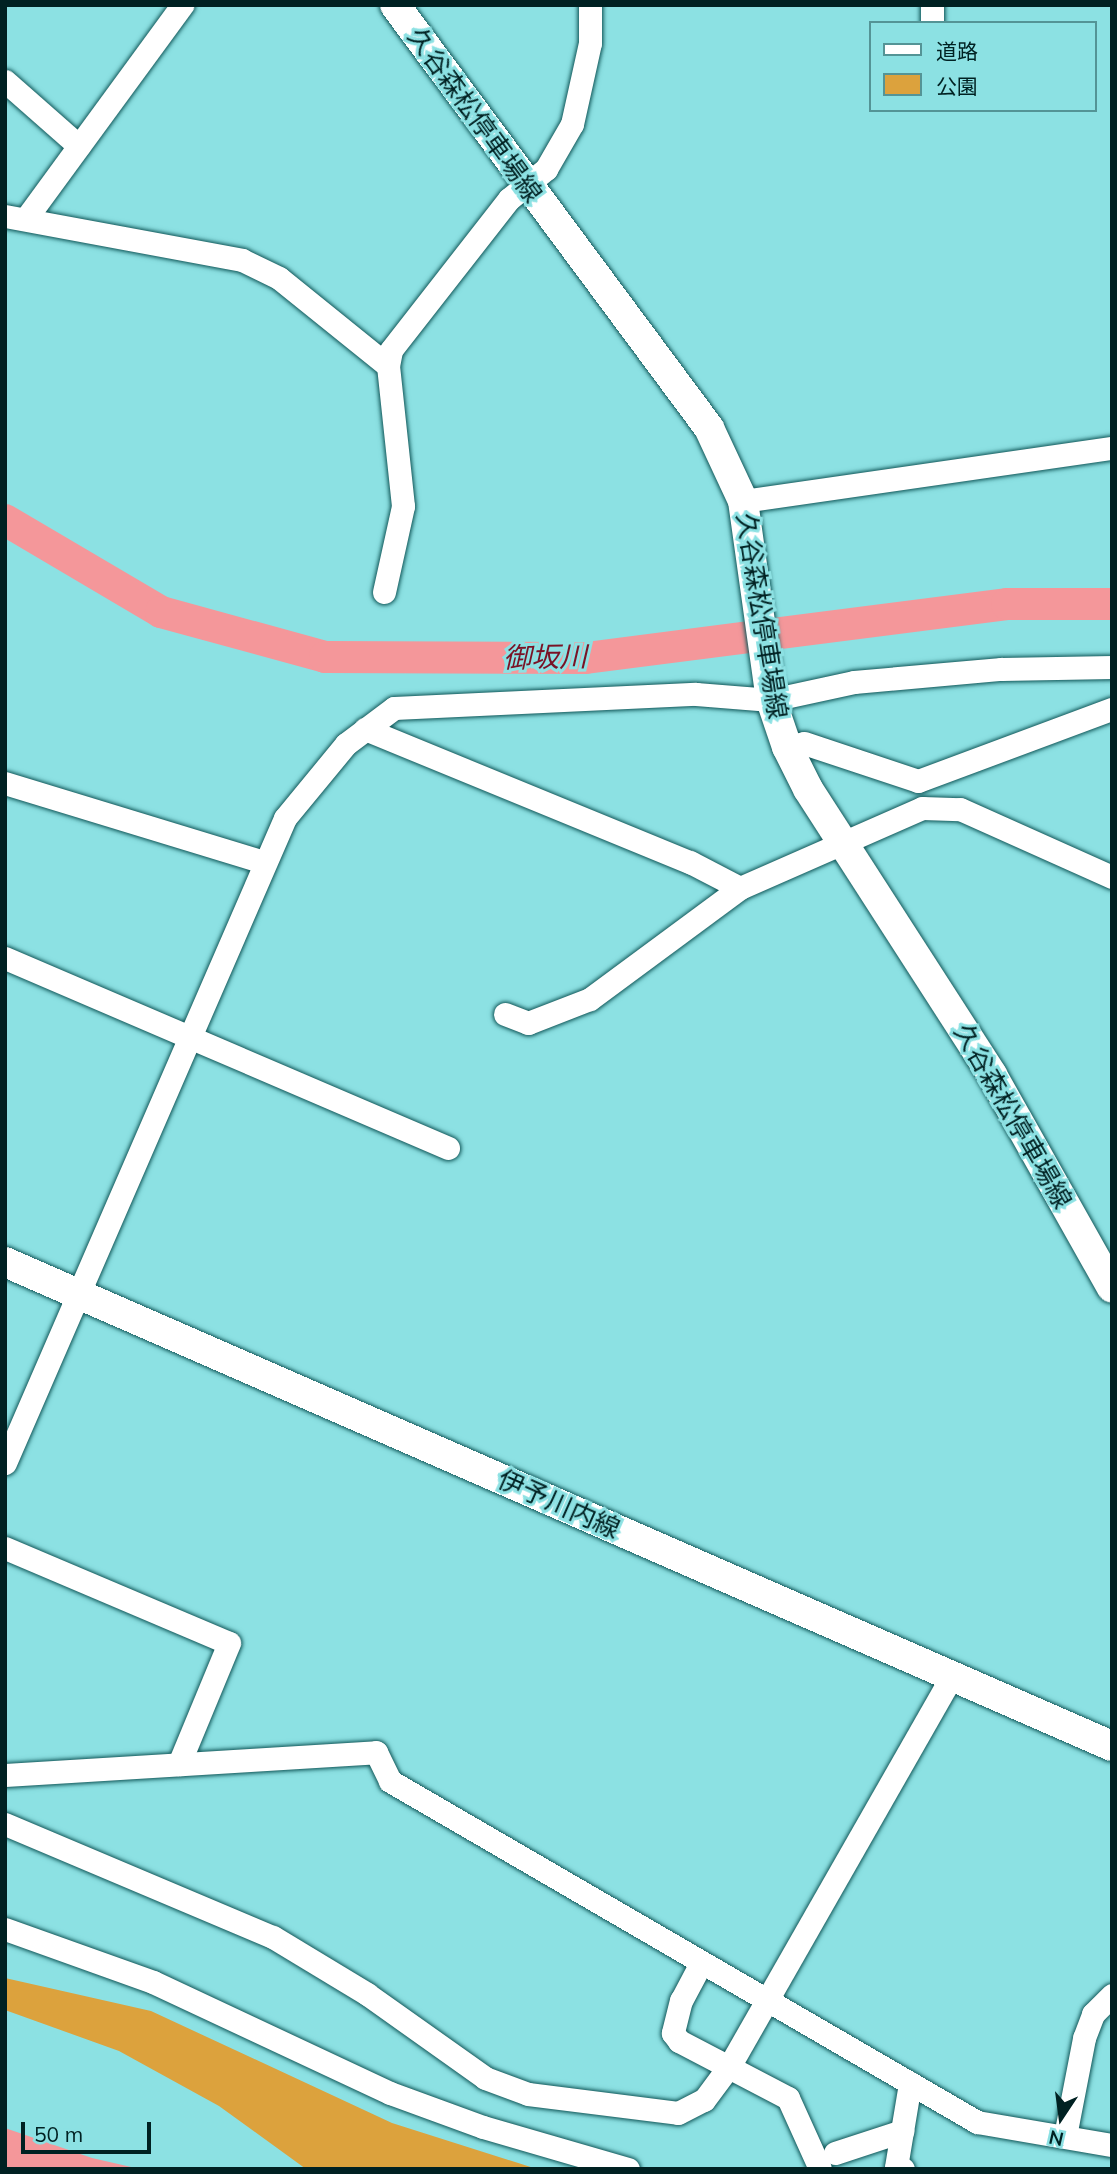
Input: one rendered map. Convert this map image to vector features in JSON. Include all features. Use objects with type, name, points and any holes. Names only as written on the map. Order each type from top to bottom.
[{"type":"main road","name":"久谷森松停車場線","points":[[395,5],[526,187],[709,428],[743,501],[770,694],[788,747],[845,844],[992,1075],[1112,1288]]},
{"type":"main road","name":"伊予川内線","points":[[5,1262],[951,1678],[1112,1746]]},
{"type":"street","points":[[16,216],[79,146],[182,5]]},
{"type":"street","points":[[384,592],[403,506],[388,366],[391,350],[509,199],[546,169],[572,124],[590,43],[590,5]]},
{"type":"street","points":[[5,80],[79,146]]},
{"type":"street","points":[[16,216],[242,260],[279,278],[388,366]]},
{"type":"street","points":[[743,501],[1112,449]]},
{"type":"street","points":[[5,1463],[82,1294],[264,862],[312,779],[365,729],[394,708],[696,694],[770,694],[854,682],[952,678],[1000,669],[1112,667]]},
{"type":"street","points":[[788,747],[804,743],[918,781],[1112,709]]},
{"type":"street","points":[[365,729],[690,862],[740,888]]},
{"type":"street","points":[[5,783],[264,862]]},
{"type":"street","points":[[505,1014],[527,1023],[590,999],[740,888],[940,805],[960,809],[1112,877]]},
{"type":"street","points":[[5,958],[448,1148]]},
{"type":"street","points":[[5,1548],[229,1643],[179,1764]]},
{"type":"street","points":[[5,1824],[273,1937],[367,1994],[445,2054],[485,2078],[528,2094],[678,2113],[704,2100],[730,2065],[951,1678]]},
{"type":"street","points":[[5,1775],[376,1752],[390,1781],[699,1965],[977,2122],[1112,2145]]},
{"type":"street","points":[[5,1930],[153,1982],[390,2093],[628,2169]]},
{"type":"street","points":[[699,1965],[681,2000],[673,2032],[679,2041],[730,2065],[788,2098],[828,2161],[902,2131]]},
{"type":"street","points":[[1065,2136],[1084,2038],[1093,2014],[1112,1995]]},
{"type":"street","points":[[903,2169],[896,2166],[910,2083]]},
{"type":"green space","points":[[5,1978],[151,2011],[392,2123],[537,2169],[306,2169],[219,2106],[119,2051],[5,2010]]},
{"type":"shaded area","points":[[5,2128],[92,2158],[140,2169],[5,2169]]},
{"type":"waterway","name":"御坂川","points":[[5,520],[161,612],[325,657],[586,658],[1007,604],[1112,604]]}]
